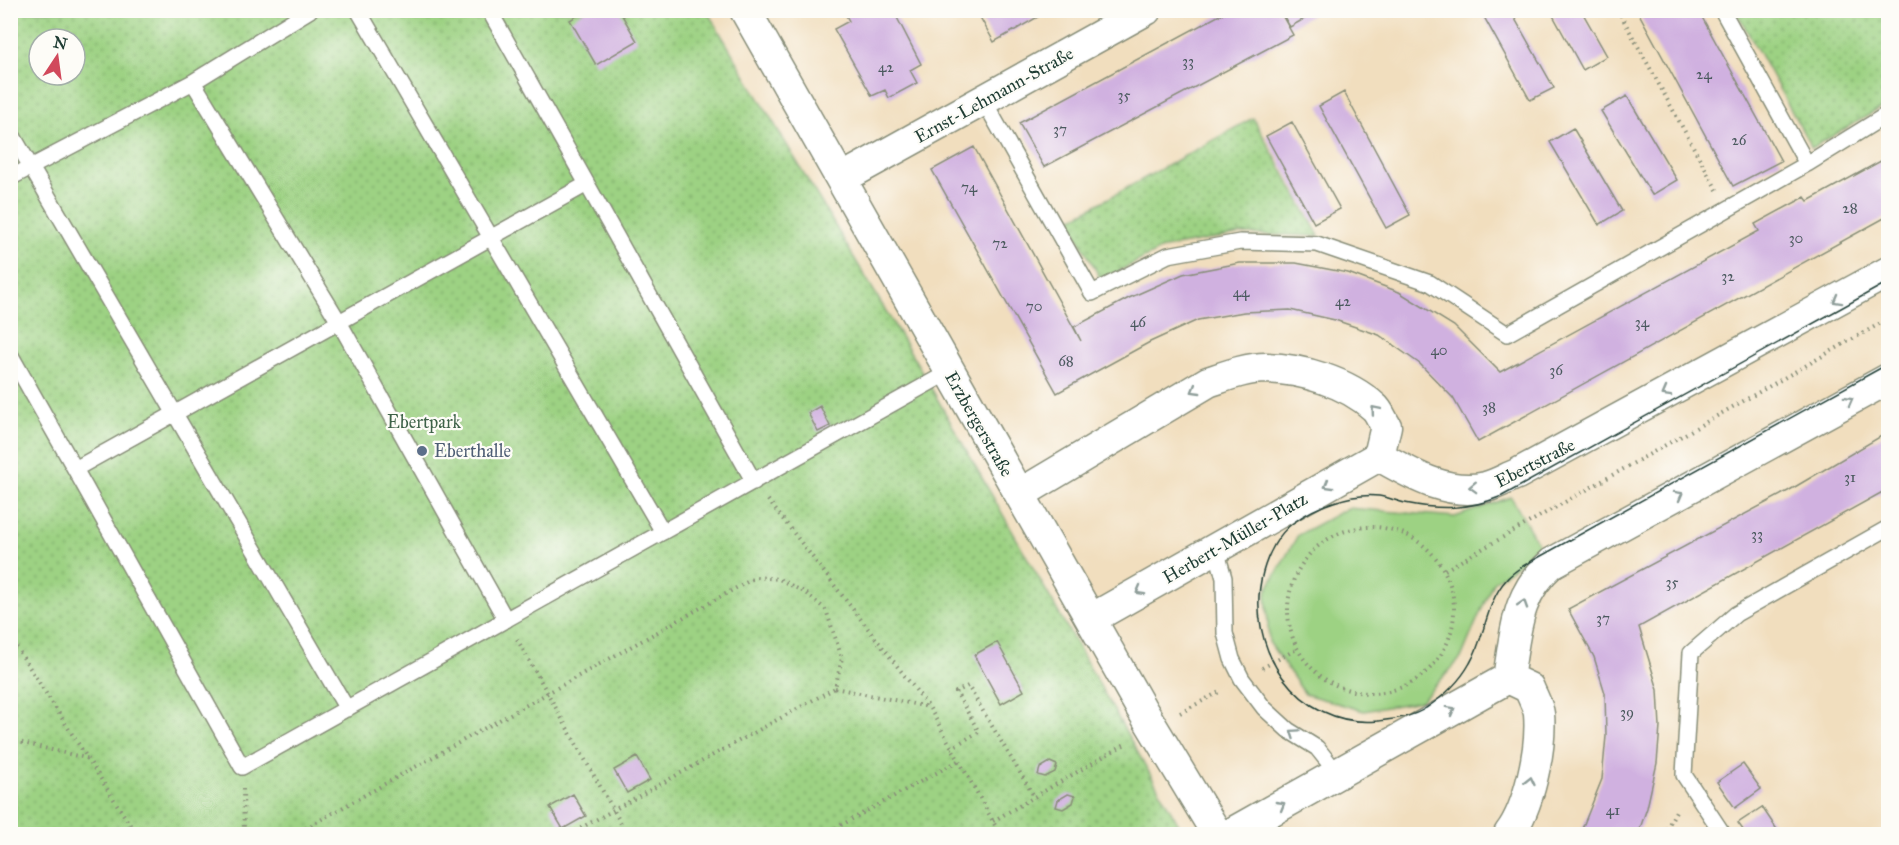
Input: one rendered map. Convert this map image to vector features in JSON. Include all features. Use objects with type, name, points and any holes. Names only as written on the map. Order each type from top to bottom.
[{"type":"street","name":"Erzbergerstraße","points":[[745,10],[949,372],[1153,728],[1217,834]]},
{"type":"street","name":"Ernst-Lehmann-Straße","points":[[841,179],[1146,10]]},
{"type":"street","name":"Ebertstraße","points":[[1379,456],[1423,480],[1451,488],[1486,487],[1517,474],[1888,272]]},
{"type":"street","points":[[1020,494],[1208,382],[1241,371],[1265,368],[1313,376],[1336,384],[1376,408],[1386,426],[1379,456]]},
{"type":"street","points":[[1508,678],[1521,606],[1536,578],[1552,563],[1888,379]]},
{"type":"street","name":"Herbert-Müller-Platz","points":[[1091,619],[1379,456]]},
{"type":"street","points":[[1230,834],[1508,678]]},
{"type":"street","points":[[1508,678],[1529,688],[1539,712],[1539,745],[1528,792],[1509,834]]},
{"type":"lane","points":[[10,178],[193,81],[310,10]]},
{"type":"lane","points":[[358,10],[663,532]]},
{"type":"lane","points":[[489,10],[754,482]]},
{"type":"lane","points":[[1722,10],[1806,164]]},
{"type":"lane","points":[[193,81],[339,322],[506,620]]},
{"type":"lane","points":[[984,101],[1092,293],[1168,255],[1240,242],[1317,244],[1430,283],[1507,334],[1806,164],[1888,114]]},
{"type":"lane","points":[[10,131],[347,709]]},
{"type":"lane","points":[[75,469],[587,184]]},
{"type":"lane","points":[[10,354],[242,767],[949,372]]},
{"type":"lane","points":[[1723,834],[1684,775],[1691,653],[1736,614],[1888,528]]},
{"type":"lane","points":[[1216,549],[1224,578],[1225,633],[1232,659],[1242,679],[1264,708],[1288,730],[1317,748],[1337,773]]},
{"type":"path","points":[[1618,10],[1728,209]]},
{"type":"path","points":[[1444,570],[1888,319]]},
{"type":"path","points":[[754,482],[929,707],[999,834]]},
{"type":"path","points":[[1356,527],[1382,527],[1407,534],[1429,549],[1444,570],[1454,595],[1454,621],[1447,646],[1437,660],[1411,683],[1387,692],[1360,693],[1335,685],[1313,670],[1297,649],[1288,625],[1288,608],[1295,574],[1310,552],[1331,536],[1356,527]]},
{"type":"path","points":[[295,834],[756,577],[779,579],[806,592],[826,610],[842,658],[835,688]]},
{"type":"path","points":[[506,620],[627,834]]},
{"type":"path","points":[[10,637],[91,759],[136,834]]},
{"type":"path","points":[[951,748],[979,732],[956,692],[968,686],[1035,798]]},
{"type":"path","points":[[570,834],[835,688],[929,707]]},
{"type":"path","points":[[993,821],[1153,728]]},
{"type":"path","points":[[10,740],[91,759]]},
{"type":"path","points":[[825,834],[958,760]]},
{"type":"path","points":[[242,767],[244,834]]},
{"type":"green space","name":"Ebertpark","points":[[10,11],[707,11],[918,365],[1184,834],[11,834]]},
{"type":"green space","points":[[1736,11],[1888,11],[1888,104],[1812,148]]},
{"type":"green space","points":[[1253,118],[1319,236],[1241,234],[1164,248],[1101,280],[1069,220]]},
{"type":"green space","points":[[1511,497],[1541,549],[1493,582],[1461,658],[1421,701],[1364,711],[1305,694],[1269,642],[1266,592],[1298,535],[1348,508],[1455,517]]},
{"type":"building","points":[[586,10],[619,10],[637,41],[596,65],[570,20]]},
{"type":"building","points":[[843,10],[893,10],[921,64],[910,70],[917,83],[889,98],[885,90],[872,96],[834,29],[849,21]]},
{"type":"building","points":[[976,10],[1050,10],[994,42]]},
{"type":"building","points":[[1229,10],[1279,10],[1293,35],[1044,167],[1019,123]]},
{"type":"building","points":[[1280,10],[1320,10],[1290,27]]},
{"type":"building","points":[[1492,10],[1510,10],[1554,88],[1530,100],[1483,15]]},
{"type":"building","points":[[1550,10],[1581,10],[1607,56],[1583,70]]},
{"type":"building","points":[[1637,10],[1698,10],[1781,161],[1733,186]]},
{"type":"building","points":[[1344,92],[1410,215],[1386,228],[1319,106]]},
{"type":"building","points":[[1627,96],[1677,180],[1652,195],[1601,111]]},
{"type":"building","points":[[1292,122],[1340,209],[1314,223],[1266,136]]},
{"type":"building","points":[[1573,128],[1622,211],[1599,225],[1550,142]]},
{"type":"building","points":[[974,147],[1081,341],[1074,327],[1129,298],[1183,274],[1240,263],[1296,263],[1348,273],[1399,292],[1454,326],[1500,372],[1759,231],[1755,224],[1805,197],[1808,201],[1888,157],[1888,216],[1478,442],[1453,398],[1420,364],[1379,335],[1335,320],[1290,310],[1244,312],[1198,320],[1150,342],[1057,393],[932,170]]},
{"type":"building","points":[[820,406],[830,426],[818,432],[808,413]]},
{"type":"building","points":[[1888,432],[1888,489],[1639,627],[1658,690],[1660,727],[1657,763],[1647,808],[1638,834],[1580,834],[1602,779],[1606,736],[1605,693],[1594,657],[1568,609],[1788,491]]},
{"type":"building","points":[[997,642],[1024,691],[1001,704],[974,655]]},
{"type":"building","points":[[637,757],[650,780],[627,793],[614,770]]},
{"type":"building","points":[[1050,762],[1057,765],[1055,772],[1045,777],[1038,775],[1040,768]]},
{"type":"building","points":[[1743,764],[1761,789],[1735,808],[1717,782]]},
{"type":"building","points":[[573,794],[586,816],[563,829],[550,807]]},
{"type":"building","points":[[1068,794],[1075,796],[1073,803],[1063,809],[1056,807],[1058,800]]},
{"type":"building","points":[[1762,807],[1780,834],[1746,834],[1738,823]]},
{"type":"tram line","points":[[1888,282],[1490,501],[1442,508],[1368,496],[1334,502],[1302,517],[1278,539],[1263,572],[1259,600],[1261,628],[1269,654],[1283,677],[1301,697],[1323,712],[1349,720],[1378,721],[1415,714],[1445,694],[1466,670],[1475,653],[1499,589],[1516,571],[1888,364]]},
{"type":"place","name":"Eberthalle","points":[[422,451]]}]
